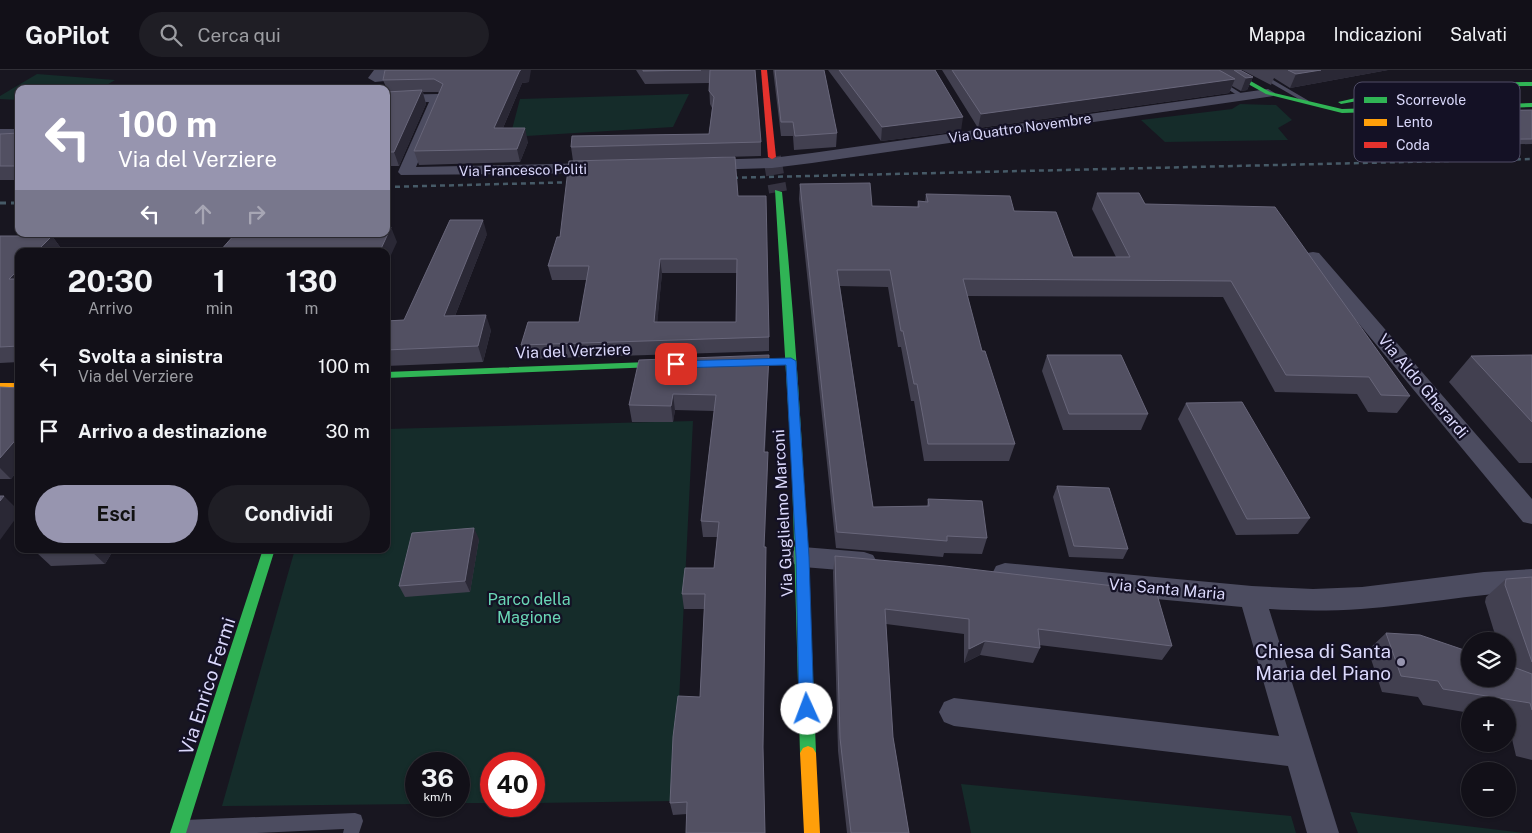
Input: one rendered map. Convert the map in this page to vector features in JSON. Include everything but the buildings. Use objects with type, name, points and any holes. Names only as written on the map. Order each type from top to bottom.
[{"type":"street","points":[[380,70],[375,78],[452,70]]},
{"type":"street","points":[[1226,70],[1268,94],[1342,112],[1354,112]]},
{"type":"street","points":[[693,165],[772,160],[765,72],[779,72]]},
{"type":"street","name":"Via Quattro Novembre","points":[[772,160],[973,135],[1268,94]]},
{"type":"street","name":"Via Francesco Politi","points":[[390,100],[438,98],[406,172],[614,167]]},
{"type":"street","points":[[1310,103],[1354,102]]},
{"type":"street","points":[[963,119],[973,135]]},
{"type":"street","points":[[0,133],[15,133]]},
{"type":"street","name":"Via Guglielmo Marconi","points":[[778,192],[788,290],[786,361],[803,557],[812,833]]},
{"type":"street","name":"Via Aldo Gherardi","points":[[1313,257],[1532,515]]},
{"type":"street","name":"Via del Verziere","points":[[390,376],[685,364]]},
{"type":"street","points":[[0,387],[15,387]]},
{"type":"street","name":"Via Enrico Fermi","points":[[179,830],[268,553]]},
{"type":"street","points":[[803,557],[892,564]]},
{"type":"street","name":"Via Santa Maria","points":[[980,572],[1252,597],[1313,600],[1362,598],[1532,580]]},
{"type":"street","points":[[1504,582],[1532,587]]},
{"type":"street","points":[[1252,597],[1323,833]]},
{"type":"street","points":[[954,712],[1299,753]]},
{"type":"lane","points":[[1199,70],[1244,97]]},
{"type":"lane","points":[[1251,70],[1310,103]]},
{"type":"lane","points":[[179,830],[356,822],[351,833]]},
{"type":"green space","points":[[37,74],[115,80],[107,85],[18,85]]},
{"type":"green space","points":[[15,87],[15,100],[0,99],[0,96]]},
{"type":"green space","points":[[689,94],[673,127],[510,137],[520,99]]},
{"type":"green space","points":[[1240,104],[1276,105],[1292,120],[1278,128],[1288,140],[1165,142],[1141,120],[1232,109]]},
{"type":"green space","name":"Parco della Magione","points":[[693,421],[674,801],[545,803],[545,752],[480,752],[480,803],[470,803],[470,752],[405,752],[405,804],[222,806],[294,553],[390,553],[390,429]]},
{"type":"green space","points":[[961,784],[1291,816],[1296,833],[971,833]]},
{"type":"green space","points":[[1351,812],[1524,833],[1358,833]]},
{"type":"tunnel","points":[[772,157],[778,192]]},
{"type":"railway","points":[[1520,159],[1532,159]]},
{"type":"railway","points":[[724,178],[1404,162]]},
{"type":"railway","points":[[390,187],[581,182]]},
{"type":"railway","points":[[0,203],[15,203]]},
{"type":"traffic: fast","points":[[1226,70],[1268,93],[1342,111],[1354,111]]},
{"type":"traffic: fast","points":[[1520,84],[1532,84]]},
{"type":"traffic: fast","points":[[1341,102],[1354,100]]},
{"type":"traffic: fast","points":[[1520,105],[1532,105]]},
{"type":"traffic: fast","points":[[778,192],[795,402],[808,753]]},
{"type":"traffic: fast","points":[[390,375],[675,364]]},
{"type":"traffic: fast","points":[[178,833],[268,553]]},
{"type":"traffic: slow","points":[[0,387],[15,387]]},
{"type":"traffic: slow","points":[[808,753],[812,833]]},
{"type":"traffic: jam","points":[[764,70],[772,157]]},
{"type":"place","name":"Chiesa di Santa Maria del Piano","points":[[1401,662]]},
{"type":"route","points":[[676,364],[791,361],[803,557],[807,709]]}]
